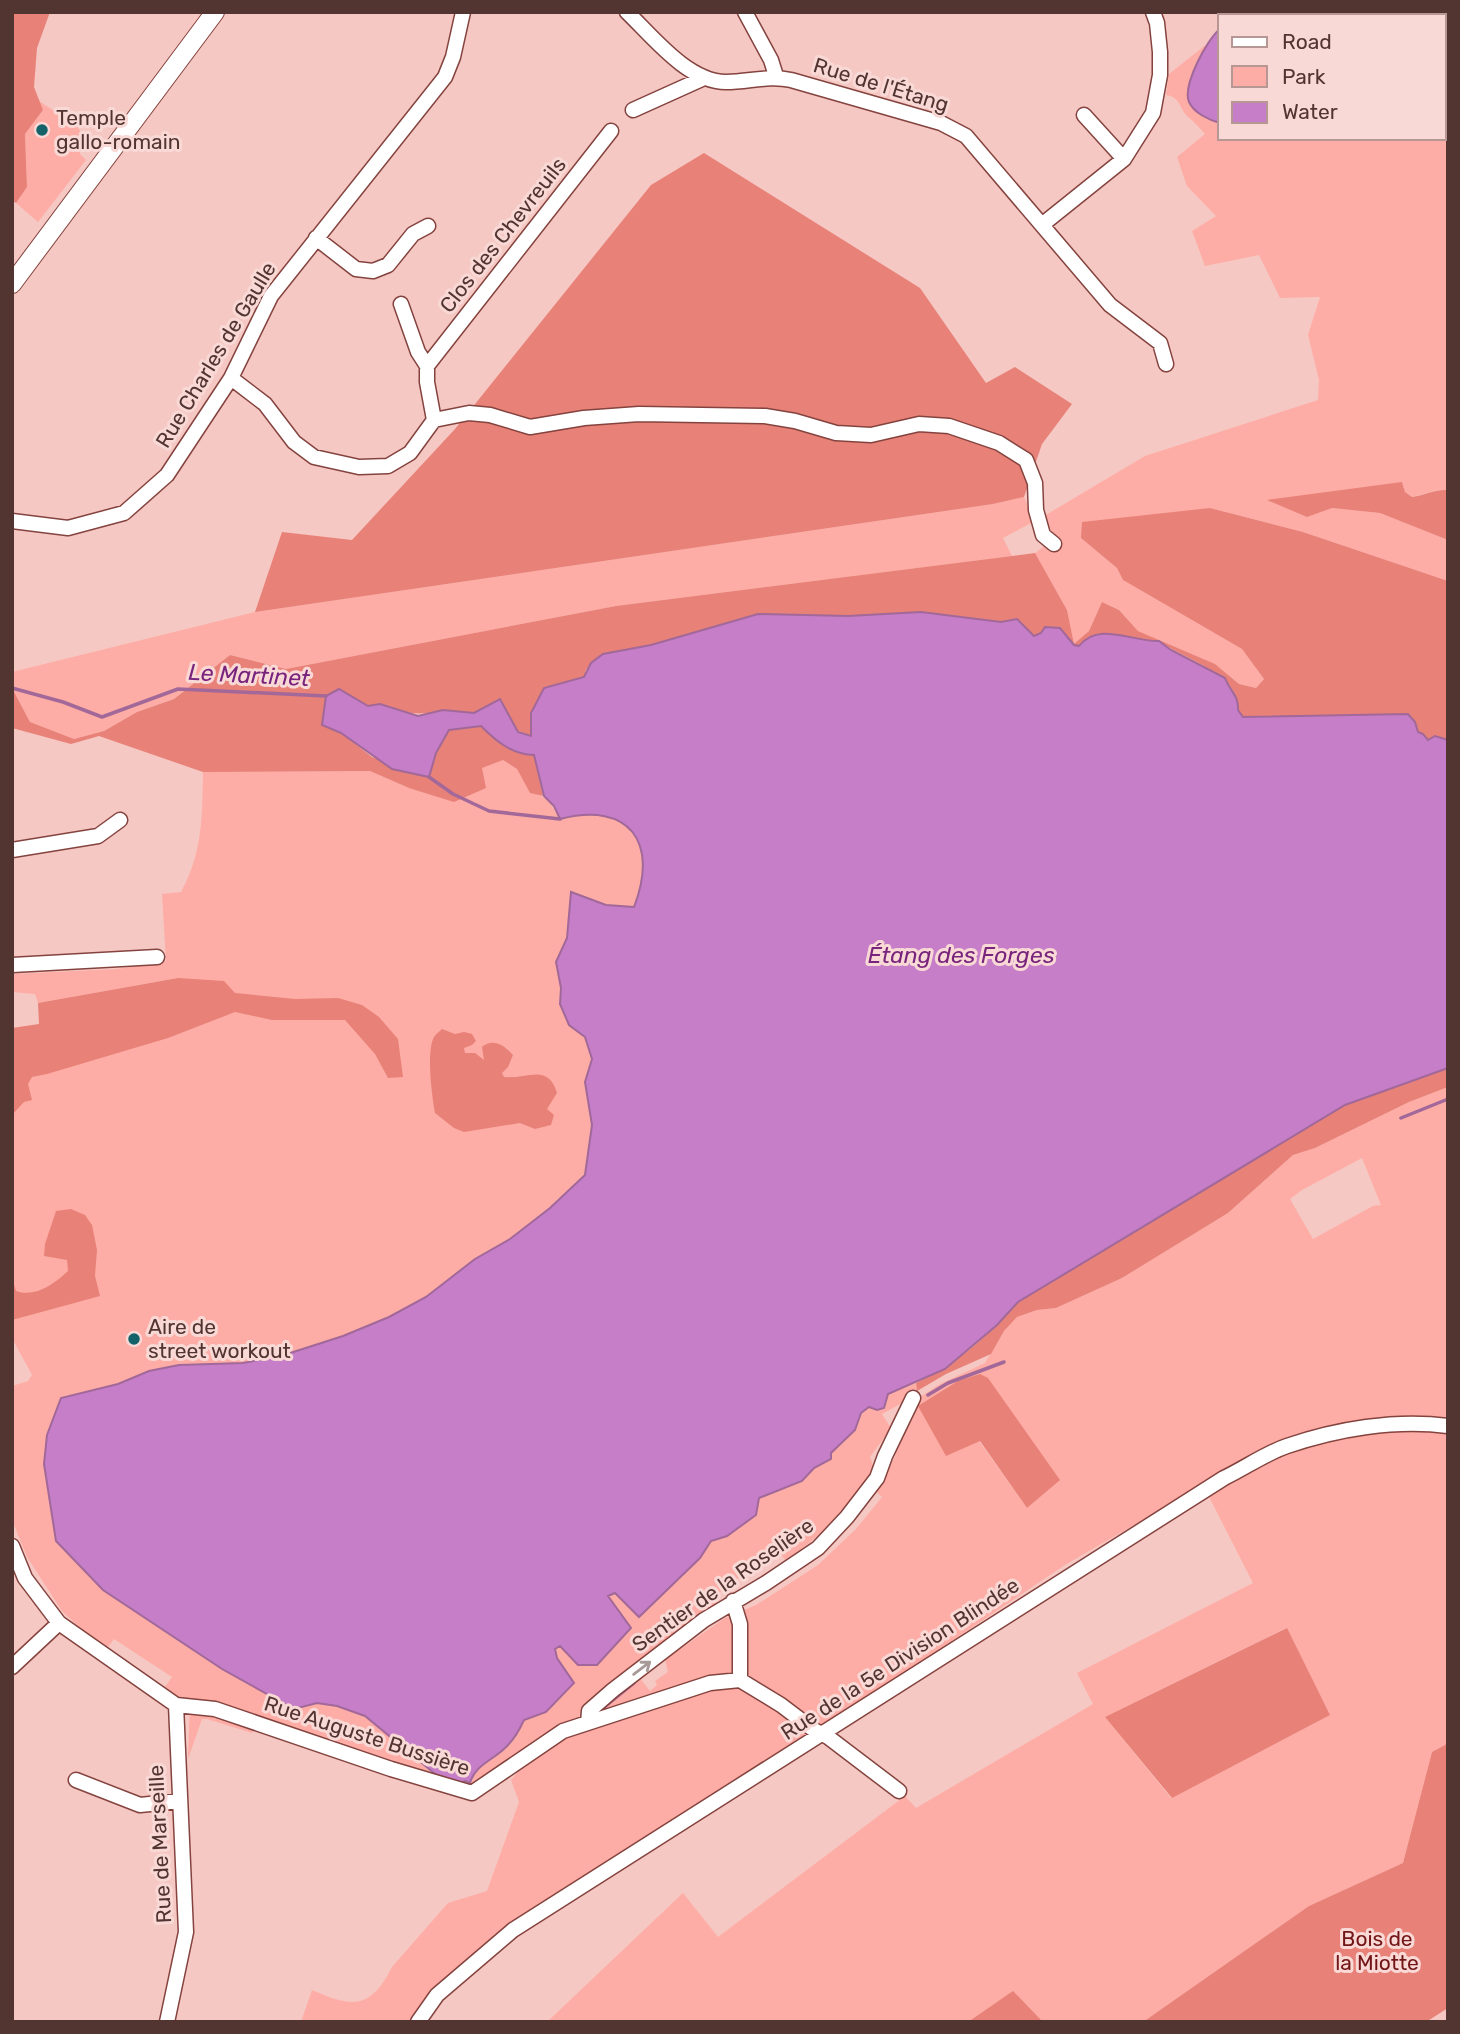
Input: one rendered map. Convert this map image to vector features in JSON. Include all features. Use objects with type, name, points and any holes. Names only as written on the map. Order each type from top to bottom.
[{"type":"street","points":[[12,284],[215,12]]},
{"type":"street","name":"Rue Charles de Gaulle","points":[[12,521],[68,528],[124,513],[167,475],[231,378],[271,296],[445,77],[453,57],[463,12]]},
{"type":"street","name":"Rue de l'Étang","points":[[627,12],[674,58],[704,78],[727,82],[776,76],[941,123],[967,136],[1110,304],[1160,343],[1166,364]]},
{"type":"street","points":[[745,12],[771,60],[776,76]]},
{"type":"street","points":[[1043,224],[1124,159],[1153,113],[1160,75],[1160,52],[1153,12]]},
{"type":"street","points":[[633,110],[704,78]]},
{"type":"street","points":[[1084,115],[1124,159]]},
{"type":"street","name":"Clos des Chevreuils","points":[[427,366],[611,131]]},
{"type":"street","points":[[316,238],[356,269],[373,271],[388,265],[413,234],[428,226]]},
{"type":"street","points":[[401,304],[418,352],[427,366],[434,420]]},
{"type":"street","points":[[231,378],[265,404],[294,442],[314,457],[359,467],[388,466],[410,453],[434,420],[469,413],[490,415],[530,427],[584,418],[639,414],[765,416],[795,421],[836,433],[871,435],[919,424],[948,426],[999,443],[1026,460],[1035,483],[1036,510],[1048,539]]},
{"type":"street","points":[[12,850],[98,836],[120,820]]},
{"type":"street","points":[[12,965],[157,957]]},
{"type":"street","name":"Sentier de la Roselière","points":[[588,1723],[589,1711],[704,1620],[818,1548],[877,1478],[885,1455],[913,1398]]},
{"type":"street","name":"Rue de la 5e Division Blindée","points":[[418,2022],[437,1995],[513,1930],[1213,1485],[1285,1447],[1335,1433],[1384,1424],[1448,1426]]},
{"type":"street","name":"Rue Auguste Bussière","points":[[12,1546],[25,1578],[59,1623],[176,1705],[215,1709],[391,1769],[472,1793],[563,1731],[710,1683],[740,1680]]},
{"type":"street","points":[[733,1601],[740,1624],[740,1680],[822,1733],[899,1791]]},
{"type":"street","points":[[12,1667],[59,1623]]},
{"type":"street","name":"Rue de Marseille","points":[[167,2022],[186,1932],[176,1705]]},
{"type":"street","points":[[76,1780],[140,1805],[179,1801]]},
{"type":"green space","points":[[12,12],[50,12],[37,48],[34,87],[43,110],[25,134],[27,187],[16,203],[12,200]]},
{"type":"green space","points":[[1448,12],[1448,490],[1412,497],[1405,492],[1402,482],[1307,517],[1332,508],[1380,513],[1448,540],[1448,581],[1303,532],[1210,508],[1081,538],[1117,568],[1123,580],[1242,649],[1264,679],[1256,688],[1239,684],[1215,664],[1138,631],[1119,610],[1102,602],[1089,631],[1074,645],[1067,610],[1035,553],[1046,545],[1044,516],[1145,456],[1318,400],[1319,380],[1308,335],[1320,297],[1280,298],[1259,255],[1205,266],[1192,231],[1216,216],[1187,186],[1177,157],[1205,134],[1187,116],[1177,100],[1166,95],[1169,74],[1207,44],[1192,77],[1207,118],[1218,122],[1218,140],[1446,140],[1446,14],[1250,14]]},
{"type":"green space","points":[[39,101],[76,125],[81,132],[80,154],[86,160],[38,222],[16,203],[27,187],[25,134],[43,110]]},
{"type":"green space","points":[[704,153],[920,288],[986,383],[1015,367],[1072,404],[1042,444],[1024,497],[993,504],[255,612],[282,532],[352,540],[455,429],[651,185]]},
{"type":"green space","points":[[1402,482],[1405,492],[1412,497],[1448,490],[1448,540],[1380,513],[1332,508],[1307,517],[1267,500]]},
{"type":"green space","points":[[1024,497],[1035,521],[1003,538],[1012,556],[616,606],[286,669],[230,655],[174,699],[137,712],[104,731],[74,739],[30,722],[12,688],[12,672],[255,612],[993,504]]},
{"type":"green space","points":[[1210,508],[1303,532],[1448,581],[1448,740],[1435,736],[1427,741],[1423,734],[1418,732],[1415,722],[1408,714],[1243,717],[1238,710],[1236,697],[1221,677],[1159,641],[1106,634],[1087,639],[1079,646],[1074,645],[1060,628],[1034,636],[1017,619],[1001,622],[921,612],[848,616],[758,614],[651,645],[603,654],[586,670],[584,677],[532,736],[463,711],[412,713],[389,706],[323,725],[341,733],[372,757],[429,777],[436,753],[449,730],[481,726],[505,745],[534,755],[543,796],[530,793],[517,769],[503,760],[482,768],[486,788],[454,802],[409,788],[370,771],[203,772],[99,736],[71,744],[12,728],[12,688],[30,722],[74,739],[104,731],[137,712],[174,699],[230,655],[286,669],[616,606],[1035,553],[1067,610],[1074,644],[1089,631],[1102,602],[1119,610],[1138,631],[1215,664],[1239,684],[1256,688],[1264,679],[1242,649],[1123,580],[1117,568],[1081,538],[1082,522]]},
{"type":"green space","points":[[503,760],[517,769],[530,793],[542,796],[549,802],[560,819],[585,815],[605,816],[621,822],[633,832],[640,846],[643,864],[641,884],[634,907],[606,905],[571,892],[567,938],[556,962],[561,988],[560,1004],[569,1025],[585,1037],[592,1059],[585,1082],[592,1125],[585,1175],[550,1208],[510,1239],[475,1259],[426,1297],[389,1317],[343,1336],[284,1355],[243,1363],[179,1365],[149,1371],[118,1384],[62,1398],[47,1435],[44,1464],[56,1541],[103,1590],[222,1669],[294,1709],[313,1704],[332,1704],[363,1716],[393,1737],[431,1771],[402,1778],[275,1737],[276,1734],[254,1727],[252,1733],[207,1719],[202,1719],[188,1759],[190,1698],[179,1698],[165,1687],[172,1677],[114,1639],[108,1647],[81,1629],[62,1611],[27,1557],[12,1520],[12,1386],[28,1381],[32,1375],[12,1338],[12,1320],[23,1316],[12,1312],[12,1053],[178,978],[38,1003],[35,994],[12,992],[12,974],[117,969],[166,961],[162,894],[181,892],[194,863],[200,834],[203,772],[370,771],[409,788]]},
{"type":"green space","points":[[178,978],[224,981],[235,993],[295,999],[338,998],[362,1005],[379,1017],[398,1039],[403,1077],[388,1078],[375,1054],[345,1020],[272,1020],[235,1012],[168,1038],[32,1077],[28,1084],[32,1100],[24,1102],[12,1115],[12,1028],[39,1024],[38,1003]]},
{"type":"green space","points":[[442,1029],[455,1034],[472,1034],[476,1041],[464,1048],[465,1053],[475,1053],[484,1060],[482,1047],[486,1044],[494,1043],[506,1048],[513,1055],[502,1073],[504,1077],[535,1074],[548,1078],[557,1093],[547,1109],[554,1115],[551,1125],[535,1129],[520,1123],[464,1132],[454,1128],[435,1113],[430,1053],[434,1037]]},
{"type":"green space","points":[[1448,1068],[1448,1087],[1409,1102],[1315,1148],[1293,1155],[1228,1213],[1122,1278],[1056,1308],[1037,1310],[1017,1317],[1004,1331],[991,1354],[946,1374],[917,1391],[916,1383],[971,1348],[1018,1302],[1345,1105]]},
{"type":"green space","points":[[1448,1087],[1448,1740],[1445,1745],[1432,1752],[1403,1863],[1309,1906],[1143,2022],[1043,2022],[1013,1992],[968,2022],[547,2022],[683,1893],[718,1937],[905,1796],[916,1808],[1093,1704],[1077,1673],[1253,1583],[1203,1485],[1065,1565],[819,1730],[446,1983],[411,2022],[301,2022],[312,1990],[349,2002],[367,1998],[376,1992],[392,1967],[448,1903],[487,1891],[519,1802],[511,1780],[526,1762],[572,1736],[639,1677],[650,1691],[657,1685],[655,1681],[668,1672],[664,1655],[672,1650],[679,1650],[725,1618],[756,1605],[818,1565],[856,1529],[882,1497],[875,1490],[895,1457],[897,1444],[914,1401],[940,1384],[985,1363],[1004,1331],[1017,1317],[1037,1310],[1056,1308],[1122,1278],[1228,1213],[1293,1155],[1315,1148],[1409,1102]],"holes":[[[1362,1158],[1381,1205],[1373,1206],[1313,1239],[1290,1199]],[[979,1441],[1059,1480],[1027,1508]],[[1286,1628],[1330,1715],[1171,1798],[1105,1717]]]},
{"type":"green space","points":[[71,1209],[85,1215],[92,1225],[97,1250],[95,1276],[100,1296],[12,1320],[12,1278],[16,1291],[30,1293],[50,1285],[68,1271],[67,1260],[44,1256],[45,1244],[56,1211]]},
{"type":"green space","points":[[980,1374],[988,1378],[1060,1480],[1027,1508],[980,1441],[946,1456],[918,1406],[958,1381]]},
{"type":"green space","points":[[916,1383],[917,1391],[882,1414],[891,1428],[870,1457],[875,1471],[846,1508],[823,1531],[785,1560],[781,1554],[777,1557],[772,1552],[715,1596],[717,1603],[581,1711],[579,1719],[479,1784],[466,1786],[483,1763],[509,1745],[524,1720],[546,1712],[557,1658],[555,1649],[631,1627],[607,1596],[615,1593],[640,1617],[700,1558],[711,1541],[727,1536],[755,1516],[759,1498],[802,1481],[814,1468],[826,1462],[831,1453],[855,1430],[860,1414],[888,1394]]},
{"type":"green space","points":[[1287,1628],[1330,1715],[1172,1798],[1105,1717]]},
{"type":"green space","name":"Bois de la Miotte","points":[[1448,1740],[1448,2008],[1426,2022],[1143,2022],[1309,1906],[1403,1863],[1432,1752],[1445,1745]]},
{"type":"green space","points":[[1013,1991],[1043,2022],[968,2022]]},
{"type":"water","points":[[1218,31],[1218,122],[1194,110],[1188,95],[1197,63]]},
{"type":"water","name":"Étang des Forges","points":[[921,612],[1001,622],[1017,619],[1034,636],[1041,633],[1045,627],[1060,628],[1074,645],[1079,646],[1096,635],[1106,634],[1159,641],[1225,678],[1243,717],[1408,714],[1415,722],[1418,732],[1428,740],[1435,736],[1448,740],[1448,1068],[1345,1105],[1018,1302],[997,1325],[945,1369],[888,1394],[884,1408],[877,1410],[869,1407],[861,1413],[855,1430],[831,1453],[831,1459],[814,1468],[802,1481],[759,1498],[756,1515],[727,1536],[711,1541],[700,1558],[639,1617],[615,1593],[608,1596],[631,1628],[597,1665],[578,1665],[560,1646],[555,1649],[557,1658],[574,1683],[546,1712],[524,1720],[511,1742],[480,1767],[470,1783],[465,1781],[461,1784],[435,1774],[365,1716],[337,1706],[317,1703],[294,1709],[222,1669],[103,1590],[56,1541],[44,1464],[47,1435],[61,1398],[118,1384],[149,1371],[179,1365],[243,1363],[284,1355],[343,1336],[389,1317],[426,1297],[475,1259],[510,1239],[550,1208],[585,1175],[592,1125],[585,1082],[592,1059],[585,1037],[569,1025],[560,1004],[561,988],[556,962],[567,938],[571,892],[606,905],[634,907],[641,884],[643,864],[640,846],[633,832],[621,822],[605,816],[584,815],[560,819],[554,806],[544,796],[534,755],[504,746],[481,726],[449,730],[436,753],[429,777],[392,769],[341,733],[322,725],[326,696],[339,689],[368,706],[380,704],[418,716],[443,710],[474,713],[500,699],[518,732],[531,736],[531,713],[544,688],[584,677],[591,663],[603,654],[651,645],[758,614],[848,616]]},
{"type":"waterway","name":"Le Martinet","points":[[12,688],[63,702],[102,717],[178,689],[326,696]]},
{"type":"waterway","name":"Le Martinet","points":[[429,777],[453,794],[489,811],[560,819]]},
{"type":"waterway","points":[[1401,1118],[1448,1099]]},
{"type":"waterway","points":[[928,1395],[948,1383],[1004,1362]]},
{"type":"waterway","points":[[603,1708],[634,1683]]},
{"type":"place","name":"Temple gallo-romain","points":[[42,130]]},
{"type":"place","name":"Aire de street workout","points":[[134,1339]]}]
